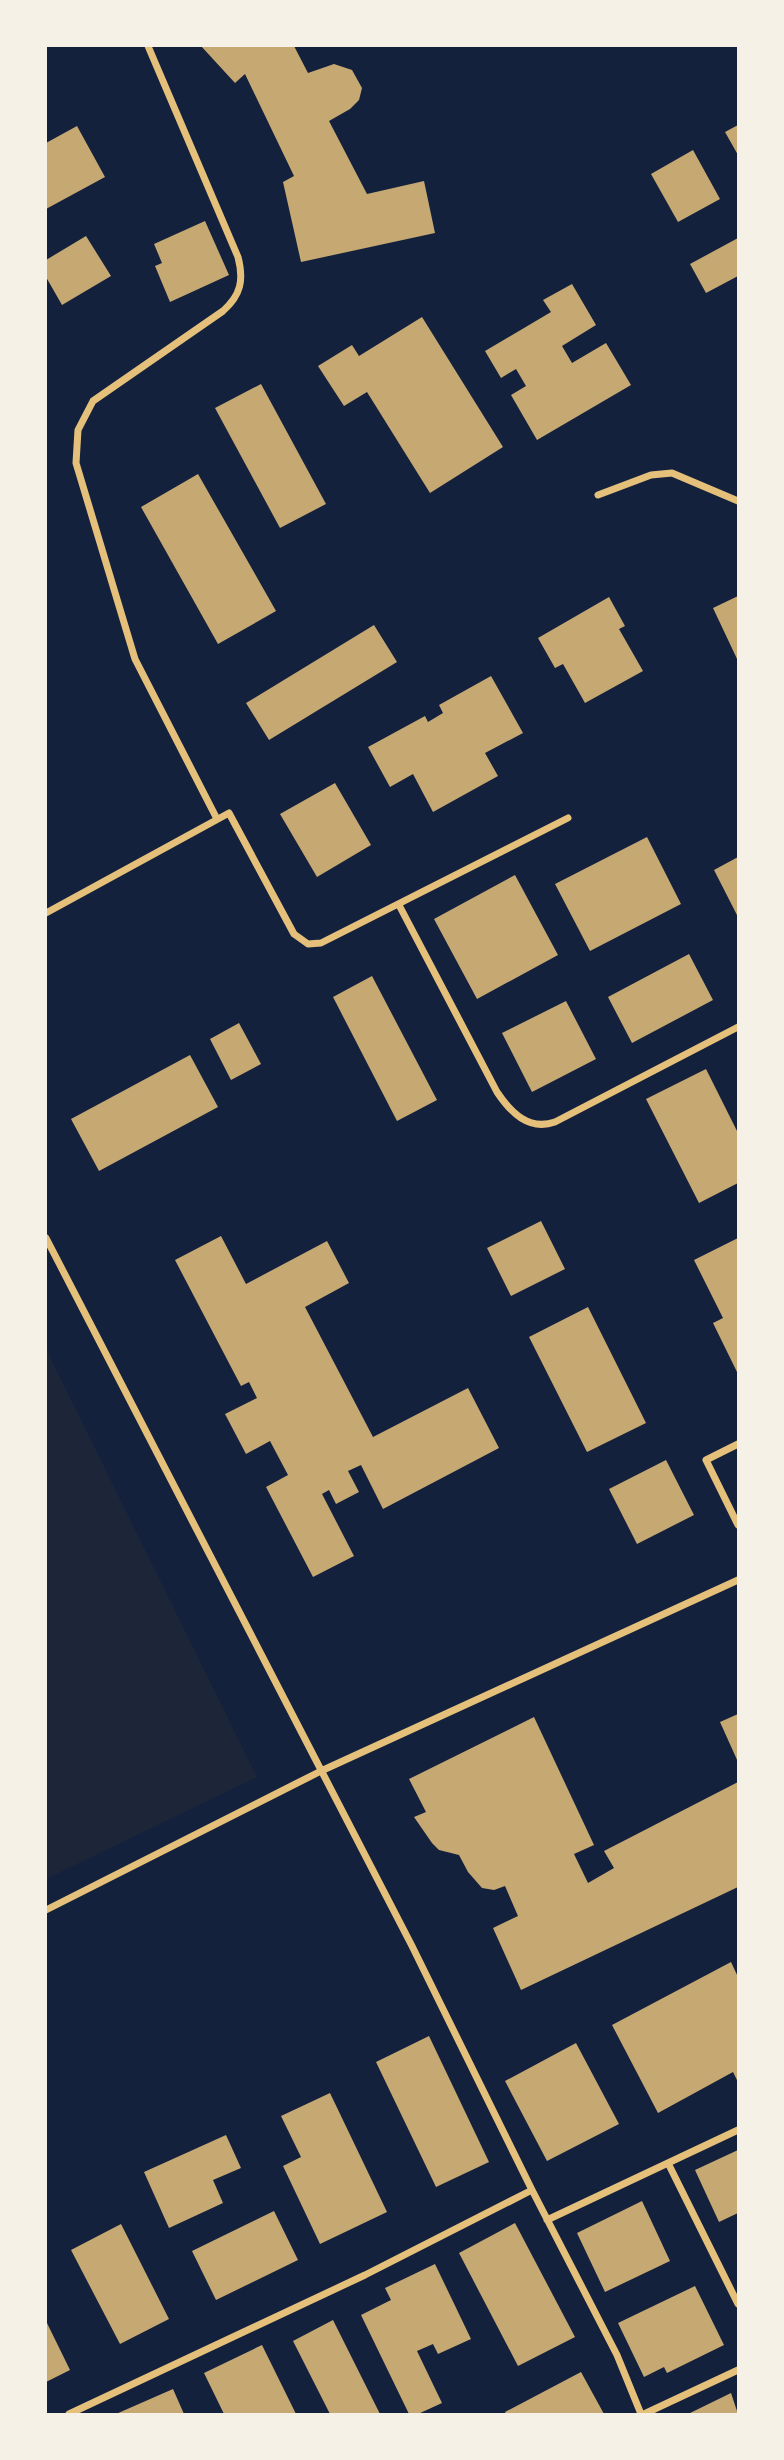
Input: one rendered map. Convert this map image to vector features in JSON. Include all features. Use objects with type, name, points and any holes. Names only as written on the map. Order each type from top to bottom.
[{"type":"street","points":[[148,46],[238,257],[242,282],[236,296],[223,311],[93,401],[78,430],[76,463],[135,659],[217,819]]},
{"type":"street","points":[[597,495],[651,475],[672,473],[738,501]]},
{"type":"street","points":[[46,913],[229,813],[294,934],[302,941],[314,944],[327,941],[568,818]]},
{"type":"street","points":[[399,905],[497,1092],[509,1109],[529,1123],[541,1125],[555,1122],[738,1027]]},
{"type":"street","points":[[46,1238],[321,1771],[617,2355],[643,2414],[738,2370]]},
{"type":"street","points":[[738,1444],[706,1460],[738,1525]]},
{"type":"street","points":[[46,1909],[321,1771],[738,1580]]},
{"type":"street","points":[[547,2220],[738,2130]]},
{"type":"street","points":[[668,2163],[738,2304]]},
{"type":"street","points":[[69,2414],[365,2275],[532,2190]]},
{"type":"shaded area","points":[[46,1349],[257,1777],[46,1879]]},
{"type":"building","points":[[201,46],[294,46],[308,73],[334,64],[352,70],[362,88],[359,100],[350,109],[329,121],[367,194],[424,181],[435,233],[301,262],[283,182],[294,176],[245,74],[235,83]]},
{"type":"building","points":[[738,125],[738,155],[725,132]]},
{"type":"building","points":[[77,126],[105,177],[46,209],[46,143]]},
{"type":"building","points":[[693,150],[720,199],[678,222],[651,174]]},
{"type":"building","points":[[205,221],[229,275],[170,302],[155,266],[162,263],[154,244]]},
{"type":"building","points":[[86,236],[111,276],[62,305],[46,277],[46,260]]},
{"type":"building","points":[[738,238],[738,276],[706,293],[690,264]]},
{"type":"building","points":[[572,284],[596,325],[562,346],[572,363],[606,343],[631,385],[537,440],[511,395],[526,386],[516,369],[501,378],[485,351],[551,312],[543,300]]},
{"type":"building","points":[[422,317],[503,447],[430,493],[367,392],[344,406],[318,366],[352,345],[359,356]]},
{"type":"building","points":[[261,384],[326,504],[280,528],[215,408]]},
{"type":"building","points":[[198,474],[276,611],[218,644],[141,507]]},
{"type":"building","points":[[738,596],[738,661],[713,608]]},
{"type":"building","points":[[609,597],[625,626],[619,629],[643,671],[585,703],[563,664],[555,668],[538,638]]},
{"type":"building","points":[[374,625],[397,662],[269,740],[246,703]]},
{"type":"building","points":[[491,676],[523,733],[485,753],[498,776],[433,812],[413,774],[390,787],[368,747],[425,716],[428,722],[443,713],[439,705]]},
{"type":"building","points":[[335,783],[371,845],[317,877],[280,814]]},
{"type":"building","points":[[647,837],[681,904],[590,951],[555,884]]},
{"type":"building","points":[[738,857],[738,917],[714,870]]},
{"type":"building","points":[[515,875],[558,955],[477,999],[434,919]]},
{"type":"building","points":[[689,954],[713,1000],[632,1043],[608,997]]},
{"type":"building","points":[[372,976],[437,1100],[397,1121],[333,997]]},
{"type":"building","points":[[566,1001],[596,1059],[532,1092],[502,1033]]},
{"type":"building","points":[[239,1023],[261,1064],[231,1080],[210,1039]]},
{"type":"building","points":[[190,1055],[218,1107],[99,1171],[71,1119]]},
{"type":"building","points":[[706,1069],[738,1133],[738,1183],[699,1203],[646,1099]]},
{"type":"building","points":[[541,1221],[565,1269],[511,1296],[487,1248]]},
{"type":"building","points":[[221,1236],[246,1284],[327,1241],[349,1283],[305,1307],[373,1437],[468,1388],[499,1448],[383,1509],[361,1465],[348,1471],[359,1492],[336,1504],[329,1490],[322,1494],[354,1556],[313,1577],[266,1487],[288,1475],[270,1441],[246,1454],[225,1414],[257,1398],[249,1382],[241,1386],[175,1260]]},
{"type":"building","points":[[738,1238],[738,1374],[713,1323],[723,1318],[694,1260]]},
{"type":"building","points":[[588,1307],[646,1423],[587,1452],[529,1337]]},
{"type":"building","points":[[666,1460],[694,1515],[637,1544],[609,1489]]},
{"type":"building","points":[[738,1714],[738,1762],[720,1722]]},
{"type":"building","points":[[534,1717],[594,1845],[574,1854],[588,1883],[614,1868],[604,1851],[738,1782],[738,1887],[521,1990],[493,1928],[518,1916],[505,1886],[494,1890],[482,1888],[468,1872],[459,1855],[439,1850],[432,1843],[414,1817],[426,1812],[409,1779]]},
{"type":"building","points":[[731,1962],[738,1977],[738,2082],[733,2072],[658,2113],[612,2025]]},
{"type":"building","points":[[429,2036],[489,2162],[436,2187],[376,2062]]},
{"type":"building","points":[[576,2043],[619,2124],[547,2161],[505,2081]]},
{"type":"building","points":[[330,2093],[387,2212],[320,2244],[283,2166],[301,2157],[281,2116]]},
{"type":"building","points":[[226,2135],[241,2168],[213,2180],[223,2203],[169,2228],[144,2172]]},
{"type":"building","points":[[738,2150],[738,2213],[719,2222],[695,2170]]},
{"type":"building","points":[[642,2201],[670,2261],[605,2292],[577,2233]]},
{"type":"building","points":[[274,2211],[298,2260],[216,2300],[192,2251]]},
{"type":"building","points":[[515,2223],[575,2337],[518,2366],[459,2253]]},
{"type":"building","points":[[121,2224],[169,2319],[120,2344],[71,2250]]},
{"type":"building","points":[[435,2264],[471,2339],[438,2354],[433,2344],[417,2351],[442,2403],[418,2414],[409,2414],[361,2315],[391,2300],[385,2288]]},
{"type":"building","points":[[695,2286],[724,2345],[667,2373],[664,2367],[644,2377],[618,2323]]},
{"type":"building","points":[[333,2320],[380,2414],[330,2414],[293,2341]]},
{"type":"building","points":[[46,2321],[70,2370],[46,2382]]},
{"type":"building","points":[[262,2345],[296,2414],[224,2414],[204,2373]]},
{"type":"building","points":[[581,2372],[604,2414],[506,2414],[505,2412]]},
{"type":"building","points":[[173,2389],[184,2414],[116,2414]]},
{"type":"building","points":[[731,2393],[738,2414],[688,2414]]}]
